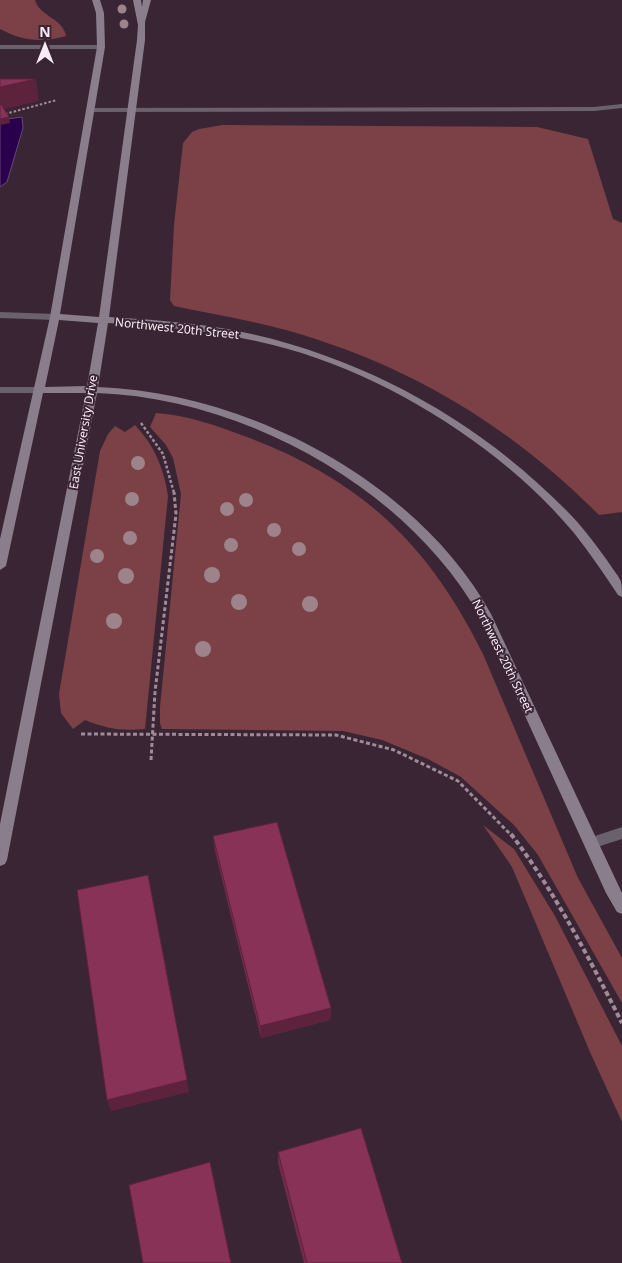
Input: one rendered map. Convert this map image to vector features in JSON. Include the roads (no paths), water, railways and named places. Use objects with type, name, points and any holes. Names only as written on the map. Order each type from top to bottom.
[{"type":"street","points":[[0,566],[55,317],[101,47],[100,13],[96,0]]},
{"type":"street","name":"East University Drive","points":[[0,860],[24,747],[103,320],[142,25],[136,0]]},
{"type":"street","points":[[142,25],[147,0]]},
{"type":"street","points":[[0,47],[101,47]]},
{"type":"street","points":[[90,110],[594,109],[622,106]]},
{"type":"street","name":"Northwest 20th Street","points":[[0,315],[103,320],[212,329],[291,346],[352,369],[396,390],[474,437],[534,485],[589,544],[622,592]]},
{"type":"street","name":"Northwest 20th Street","points":[[0,390],[91,390],[154,396],[234,418],[277,434],[337,465],[366,483],[404,513],[443,552],[483,610],[622,907]]},
{"type":"street","points":[[591,843],[622,833]]}]
